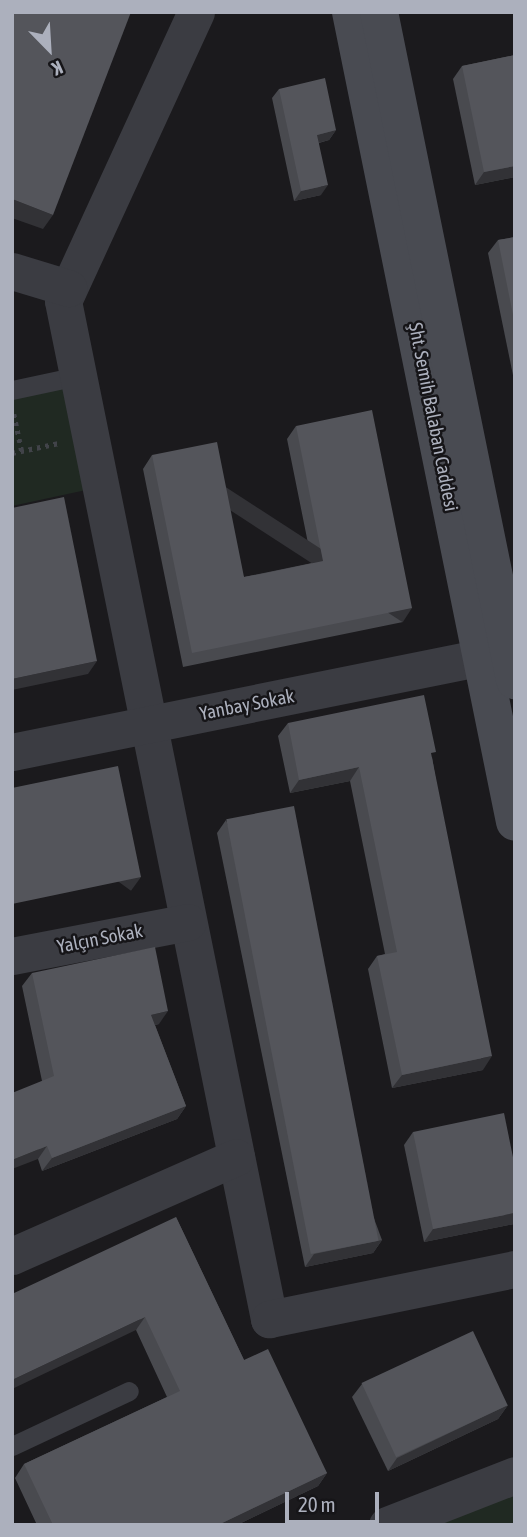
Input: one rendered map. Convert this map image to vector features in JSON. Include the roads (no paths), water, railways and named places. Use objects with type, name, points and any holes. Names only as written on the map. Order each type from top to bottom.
[{"type":"street","points":[[196,12],[63,301],[270,1319],[515,1269]]},
{"type":"street","name":"Şht. Semih Balaban Caddesi","points":[[351,12],[505,660]]},
{"type":"street","name":"Şht. Semih Balaban Caddesi","points":[[379,12],[505,660],[515,822]]},
{"type":"street","points":[[12,271],[68,288]]},
{"type":"street","name":"Yanbay Sokak","points":[[12,752],[505,660]]},
{"type":"street","name":"Yalçın Sokak","points":[[12,956],[188,922]]},
{"type":"street","points":[[12,1256],[236,1157]]},
{"type":"street","points":[[387,1525],[515,1475]]},
{"type":"lane","points":[[12,390],[78,376]]},
{"type":"lane","points":[[12,1447],[129,1391]]}]
